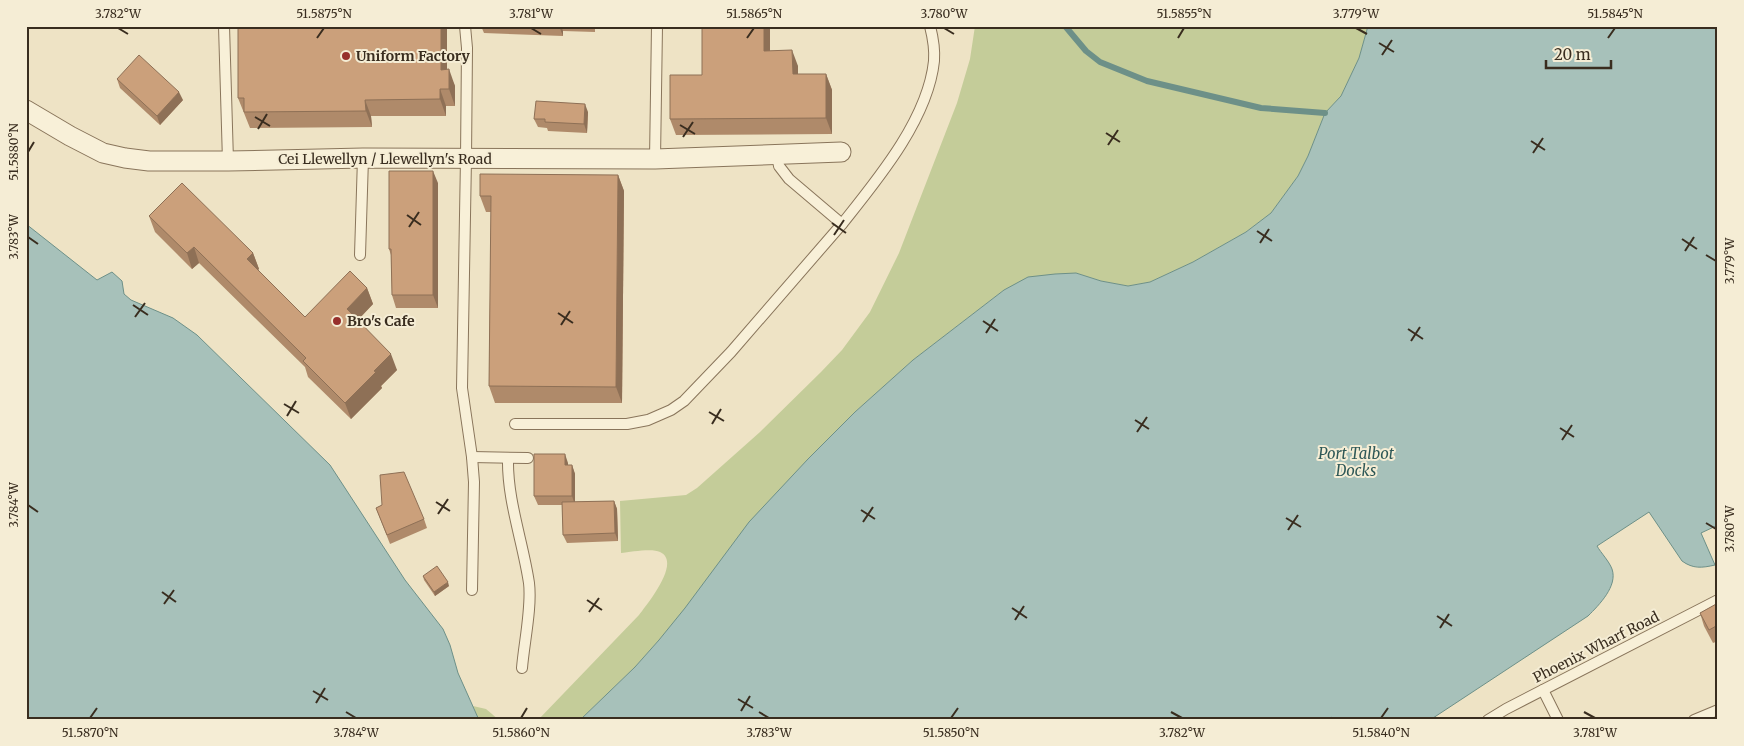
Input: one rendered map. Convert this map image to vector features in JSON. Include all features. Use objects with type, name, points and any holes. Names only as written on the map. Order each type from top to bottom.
[{"type":"street","name":"Cei Llewellyn / Llewellyn's Road","points":[[26,110],[87,145],[114,156],[149,161],[363,158],[655,159],[841,152]]},
{"type":"lane","points":[[224,26],[228,161]]},
{"type":"lane","points":[[465,26],[467,48],[462,388],[472,457],[474,505],[472,590]]},
{"type":"lane","points":[[655,159],[657,26]]},
{"type":"lane","points":[[516,424],[627,424],[648,420],[671,410],[684,401],[731,352],[842,224],[896,152],[916,118],[929,88],[934,62],[934,48],[930,26]]},
{"type":"lane","points":[[777,155],[779,166],[789,179],[842,224]]},
{"type":"lane","points":[[360,254],[363,158]]},
{"type":"lane","points":[[472,457],[528,458]]},
{"type":"lane","points":[[508,458],[510,488],[529,586],[529,607],[522,668]]},
{"type":"lane","name":"Phoenix Wharf Road","points":[[1488,720],[1718,600]]},
{"type":"lane","points":[[1543,690],[1558,720]]},
{"type":"lane","points":[[1506,709],[1511,720]]},
{"type":"lane","points":[[1694,720],[1718,710]]},
{"type":"green space","points":[[975,26],[1368,26],[1359,58],[1341,96],[1325,113],[1298,176],[1271,213],[1246,232],[1193,262],[1150,282],[1128,286],[1101,281],[1076,273],[1004,290],[913,360],[855,412],[635,667],[580,720],[538,720],[639,615],[655,593],[665,573],[666,557],[660,552],[647,550],[621,553],[620,501],[686,495],[697,488],[760,432],[821,372],[842,350],[870,312],[899,253],[957,103],[970,59]]},
{"type":"green space","points":[[473,706],[486,709],[499,720],[479,720]]},
{"type":"water","name":"Port Talbot Docks","points":[[1368,26],[1718,26],[1718,525],[1701,533],[1715,565],[1698,567],[1682,561],[1649,512],[1597,546],[1609,563],[1613,575],[1606,595],[1588,616],[1430,720],[1335,720],[1332,717],[1328,720],[580,720],[635,667],[659,640],[749,522],[808,459],[855,412],[913,360],[1004,290],[1028,277],[1055,274],[1076,273],[1101,281],[1128,286],[1150,282],[1193,262],[1246,232],[1271,213],[1298,176],[1325,113],[1341,96],[1359,58]]},
{"type":"water","points":[[26,224],[97,280],[112,272],[122,281],[124,294],[131,300],[173,318],[197,335],[330,465],[405,580],[443,629],[458,673],[479,720],[26,720]]},
{"type":"building","name":"Uniform Factory","points":[[238,26],[441,26],[441,70],[449,69],[449,89],[440,89],[440,99],[365,100],[366,111],[244,112],[244,98],[238,98]]},
{"type":"building","points":[[702,26],[764,26],[764,51],[792,50],[793,74],[826,74],[826,118],[670,119],[670,75],[702,75]]},
{"type":"building","points":[[139,55],[179,92],[157,116],[117,79]]},
{"type":"building","points":[[536,101],[585,104],[584,124],[545,122],[545,119],[534,119]]},
{"type":"building","points":[[389,171],[433,171],[433,295],[392,295],[391,249],[389,249]]},
{"type":"building","points":[[480,174],[618,175],[616,387],[489,386],[491,196],[480,196]]},
{"type":"building","points":[[182,183],[253,253],[247,259],[305,317],[350,271],[367,288],[347,309],[391,354],[345,403],[303,361],[306,358],[194,247],[187,253],[149,216]]},
{"type":"building","points":[[534,454],[565,454],[565,465],[572,465],[572,496],[534,496]]},
{"type":"building","points":[[404,472],[424,519],[387,535],[376,508],[382,505],[380,475]]},
{"type":"building","points":[[614,501],[615,533],[563,535],[562,502]]},
{"type":"building","points":[[437,566],[448,582],[434,592],[423,576]]},
{"type":"building","points":[[1718,603],[1718,625],[1709,630],[1700,613]]},
{"type":"waterway","points":[[1065,26],[1086,51],[1100,62],[1147,81],[1261,108],[1325,113]]},
{"type":"place","name":"Uniform Factory","points":[[346,56]]},
{"type":"place","name":"Bro's Cafe","points":[[337,321]]}]
